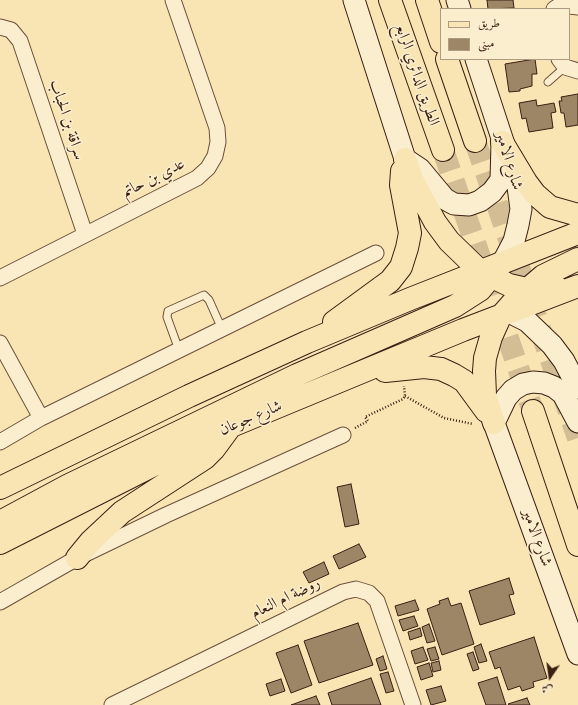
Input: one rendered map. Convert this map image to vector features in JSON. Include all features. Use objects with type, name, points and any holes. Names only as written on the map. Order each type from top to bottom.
[{"type":"main road","points":[[354,0],[413,181],[435,222],[449,241],[491,270],[527,289],[559,290],[578,286]]},
{"type":"main road","name":"الطريق الدائري الرابع","points":[[390,0],[443,150]]},
{"type":"main road","points":[[427,0],[440,39]]},
{"type":"main road","points":[[447,60],[475,141]]},
{"type":"main road","name":"شارع الامير","points":[[476,60],[518,187],[521,209],[514,241],[491,270]]},
{"type":"main road","points":[[406,159],[420,169],[445,199],[454,204],[469,205],[480,201],[492,192],[501,180],[502,142]]},
{"type":"main road","points":[[502,142],[535,194],[550,207],[578,215]]},
{"type":"main road","points":[[307,342],[390,280],[401,266],[410,233],[401,185],[402,167],[406,159]]},
{"type":"main road","points":[[0,488],[189,396],[307,342],[410,299],[491,270],[578,233]]},
{"type":"main road","points":[[484,421],[484,358],[491,337],[505,314],[527,289],[543,276],[578,259]]},
{"type":"main road","points":[[0,522],[67,486],[290,379],[466,301],[480,290],[491,270]]},
{"type":"main road","name":"شارع جوعان","points":[[0,543],[229,427],[463,330],[578,286]]},
{"type":"main road","points":[[410,299],[466,301],[527,321],[552,345],[564,361],[578,388]]},
{"type":"main road","points":[[356,375],[408,368],[424,367],[441,369],[454,374],[464,381],[471,389],[484,421]]},
{"type":"main road","points":[[484,421],[513,390],[523,384],[533,382],[544,383],[554,387],[563,394],[578,422]]},
{"type":"main road","points":[[533,411],[578,545]]},
{"type":"main road","name":"شارع الامير","points":[[484,421],[578,654]]},
{"type":"main road","points":[[77,558],[90,541],[122,512],[204,458],[218,444],[229,427]]},
{"type":"main road","points":[[0,479],[32,472]]},
{"type":"street","name":"عدي بن حاتم","points":[[0,278],[198,178],[208,168],[215,156],[218,142],[217,128],[173,0]]},
{"type":"street","points":[[547,0],[553,8]]},
{"type":"street","points":[[556,8],[560,5],[578,7]]},
{"type":"street","name":"سراقة بن الحباب","points":[[0,27],[11,30],[20,41],[85,234]]},
{"type":"street","points":[[0,442],[41,418],[376,253]]},
{"type":"street","points":[[0,343],[41,418]]},
{"type":"street","points":[[0,602],[77,558],[166,515],[344,435]]},
{"type":"street","name":"روضة ام النعام","points":[[112,705],[343,592],[356,589],[369,594],[377,601],[413,705]]},
{"type":"lane","points":[[548,82],[567,66]]},
{"type":"lane","points":[[179,350],[167,317],[168,311],[204,295],[209,300],[222,329]]},
{"type":"path","points":[[344,435],[368,421],[365,417],[403,399],[406,391],[402,382],[408,382]]},
{"type":"path","points":[[405,396],[444,418],[476,424],[484,421]]},
{"type":"building","points":[[487,0],[513,0],[514,8],[488,8]]},
{"type":"building","points":[[535,60],[537,74],[532,74],[532,86],[520,89],[520,91],[509,92],[505,64]]},
{"type":"building","points":[[578,94],[578,125],[566,127],[564,113],[561,113],[559,101],[562,101],[561,97]]},
{"type":"building","points":[[536,100],[537,106],[554,103],[556,112],[551,113],[553,128],[529,132],[526,118],[522,119],[519,103]]},
{"type":"building","points":[[351,484],[359,524],[345,527],[337,487]]},
{"type":"building","points":[[359,544],[366,557],[339,569],[333,556]]},
{"type":"building","points":[[324,562],[329,574],[309,583],[303,572]]},
{"type":"building","points":[[509,578],[514,594],[509,595],[515,614],[480,625],[469,591]]},
{"type":"building","points":[[448,598],[451,606],[461,603],[474,644],[442,655],[427,609],[440,604],[439,601]]},
{"type":"building","points":[[415,600],[419,610],[398,616],[395,606]]},
{"type":"building","points":[[414,616],[418,626],[403,631],[399,620]]},
{"type":"building","points":[[358,623],[373,665],[319,683],[304,641]]},
{"type":"building","points":[[429,624],[435,641],[427,643],[422,627]]},
{"type":"building","points":[[420,628],[422,636],[410,640],[408,632]]},
{"type":"building","points":[[534,637],[547,678],[533,682],[534,687],[522,691],[520,686],[508,690],[500,667],[495,669],[489,652]]},
{"type":"building","points":[[481,644],[487,661],[479,663],[474,647]]},
{"type":"building","points":[[298,645],[312,685],[291,693],[276,653]]},
{"type":"building","points":[[423,647],[428,660],[415,664],[411,651]]},
{"type":"building","points":[[435,647],[439,659],[431,661],[427,649]]},
{"type":"building","points":[[473,652],[479,669],[473,671],[467,654]]},
{"type":"building","points":[[383,656],[387,669],[380,671],[376,659]]},
{"type":"building","points":[[439,661],[441,670],[433,672],[431,663]]},
{"type":"building","points":[[429,663],[433,676],[421,680],[417,667]]},
{"type":"building","points":[[388,672],[394,691],[386,693],[380,674]]},
{"type":"building","points":[[497,677],[506,705],[486,705],[478,683]]},
{"type":"building","points":[[371,678],[381,705],[332,705],[328,693]]},
{"type":"building","points":[[281,679],[285,691],[270,696],[266,684]]},
{"type":"building","points":[[441,686],[446,701],[431,705],[426,690]]},
{"type":"building","points":[[316,696],[320,705],[291,705]]},
{"type":"building","points":[[527,698],[530,705],[508,704]]},
{"type":"tunnel","points":[[475,141],[578,438]]},
{"type":"tunnel","points":[[443,150],[533,411]]}]
